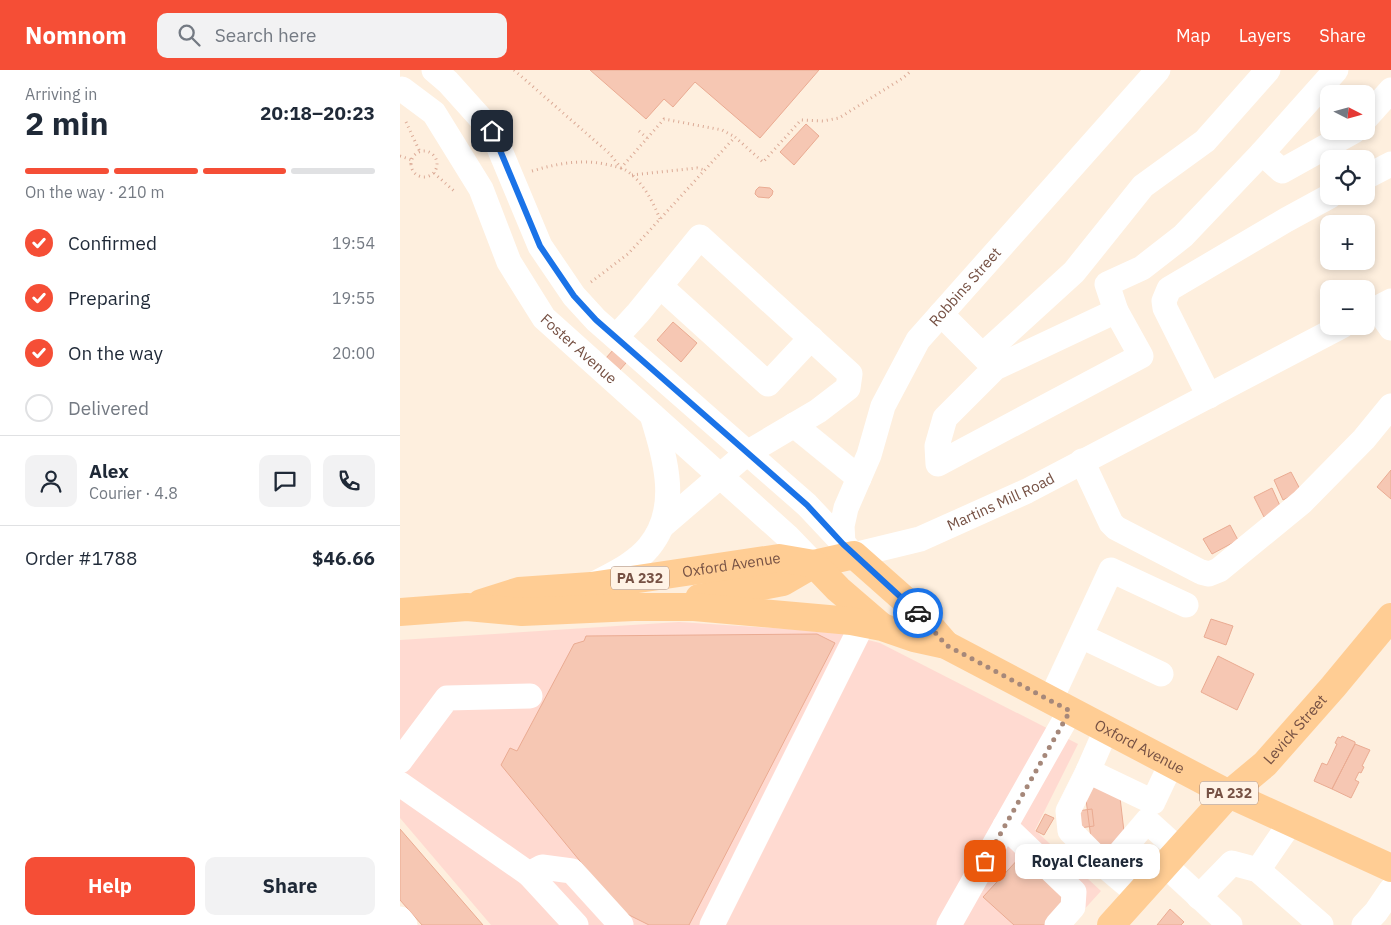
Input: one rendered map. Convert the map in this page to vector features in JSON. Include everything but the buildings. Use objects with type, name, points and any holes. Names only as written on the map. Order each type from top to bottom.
[{"type":"main road","name":"Martins Mill Road","points":[[634,607],[782,582],[814,564],[848,549]]},
{"type":"main road","name":"Oxford Avenue","points":[[848,549],[915,609],[946,645]]},
{"type":"main road","name":"Oxford Avenue","points":[[467,607],[518,592],[591,586],[779,558],[814,564],[872,625]]},
{"type":"main road","name":"Oxford Avenue","points":[[400,612],[467,607],[522,612],[634,607],[694,607],[819,617],[872,625],[914,638],[946,645],[1229,794],[1391,868]]},
{"type":"main road","name":"Levick Street","points":[[1111,925],[1229,794],[1265,764],[1333,687],[1391,617]]},
{"type":"street","points":[[401,90],[419,70]]},
{"type":"street","name":"Foster Avenue","points":[[434,70],[448,82],[492,131],[540,246],[574,296],[616,338],[807,505],[848,549]]},
{"type":"street","name":"Robbins Street","points":[[848,549],[844,518],[869,455],[883,406],[918,340],[1158,70]]},
{"type":"street","points":[[1268,70],[1205,141],[1143,186],[1074,272],[989,362],[945,418],[937,446],[938,464],[1141,356],[1116,311],[1107,284],[1142,268],[1183,236],[1262,153],[1336,70]]},
{"type":"street","name":"Foster Avenue","points":[[401,90],[434,113],[481,189],[509,262],[544,318],[787,536],[814,564]]},
{"type":"street","points":[[1375,108],[1391,90]]},
{"type":"street","points":[[1375,121],[1391,114]]},
{"type":"street","points":[[1262,153],[1282,171],[1338,140]]},
{"type":"street","points":[[1375,169],[1390,156]]},
{"type":"street","points":[[1209,396],[1165,308],[1166,295],[1169,290],[1189,277],[1320,201]]},
{"type":"street","points":[[616,338],[700,237],[850,374],[848,388],[818,411],[747,453],[662,526]]},
{"type":"street","points":[[660,286],[768,384],[811,338]]},
{"type":"street","points":[[989,362],[1116,311]]},
{"type":"street","points":[[941,314],[989,362]]},
{"type":"street","name":"Martins Mill Road","points":[[848,549],[920,539],[1027,491],[1325,335]]},
{"type":"street","points":[[1082,462],[1110,523],[1116,528],[1201,572],[1209,574],[1218,570],[1302,502],[1364,439],[1391,406]]},
{"type":"street","points":[[591,586],[625,567],[648,548],[666,516],[668,504],[667,483],[661,447],[652,415]]},
{"type":"street","points":[[794,425],[859,478]]},
{"type":"street","points":[[956,922],[1005,826],[1060,706],[1080,636],[1111,570],[1186,605]]},
{"type":"street","points":[[712,925],[872,625]]},
{"type":"street","points":[[1080,636],[1161,674]]},
{"type":"street","points":[[400,761],[447,698],[530,696]]},
{"type":"street","points":[[1106,730],[1068,811],[1070,831],[1139,895]]},
{"type":"street","points":[[1108,868],[1150,811],[1171,764]]},
{"type":"street","points":[[1088,771],[1150,811],[1172,858],[1199,897],[1230,925]]},
{"type":"street","points":[[400,784],[529,874],[576,925]]},
{"type":"street","points":[[1258,870],[1291,822]]},
{"type":"street","points":[[1005,826],[1074,892],[1073,907],[1057,925]]},
{"type":"street","points":[[1199,897],[1232,863],[1258,870],[1321,925]]},
{"type":"street","points":[[529,874],[542,867],[572,871],[621,925]]},
{"type":"street","points":[[1364,925],[1376,912],[1391,890]]},
{"type":"street","points":[[400,919],[405,925]]},
{"type":"path","points":[[514,70],[610,154],[621,168]]},
{"type":"path","points":[[621,168],[664,119],[722,130],[735,137],[763,162],[801,120],[823,121],[839,118],[903,78],[912,70]]},
{"type":"path","points":[[404,120],[420,152]]},
{"type":"path","points":[[639,131],[647,138]]},
{"type":"path","points":[[587,285],[628,254],[735,137]]},
{"type":"path","points":[[420,152],[432,153],[436,158],[437,168],[429,176],[420,176],[413,169],[413,156],[420,152]]},
{"type":"path","points":[[400,156],[412,160]]},
{"type":"path","points":[[529,172],[568,161],[602,163],[621,168],[626,170],[641,185],[655,206],[660,219]]},
{"type":"path","points":[[631,175],[697,168],[706,170]]},
{"type":"path","points":[[434,173],[458,195]]},
{"type":"shaded area","points":[[679,622],[836,632],[880,643],[1078,744],[1035,830],[1101,891],[1070,925],[491,925],[400,818],[400,640]]},
{"type":"way so far","points":[[918,613],[946,645],[1070,711],[985,861]]},
{"type":"place","name":"Royal Cleaners","points":[[985,861]]},
{"type":"route","points":[[492,131],[540,246],[574,296],[596,320],[807,505],[854,555],[918,613]]}]
